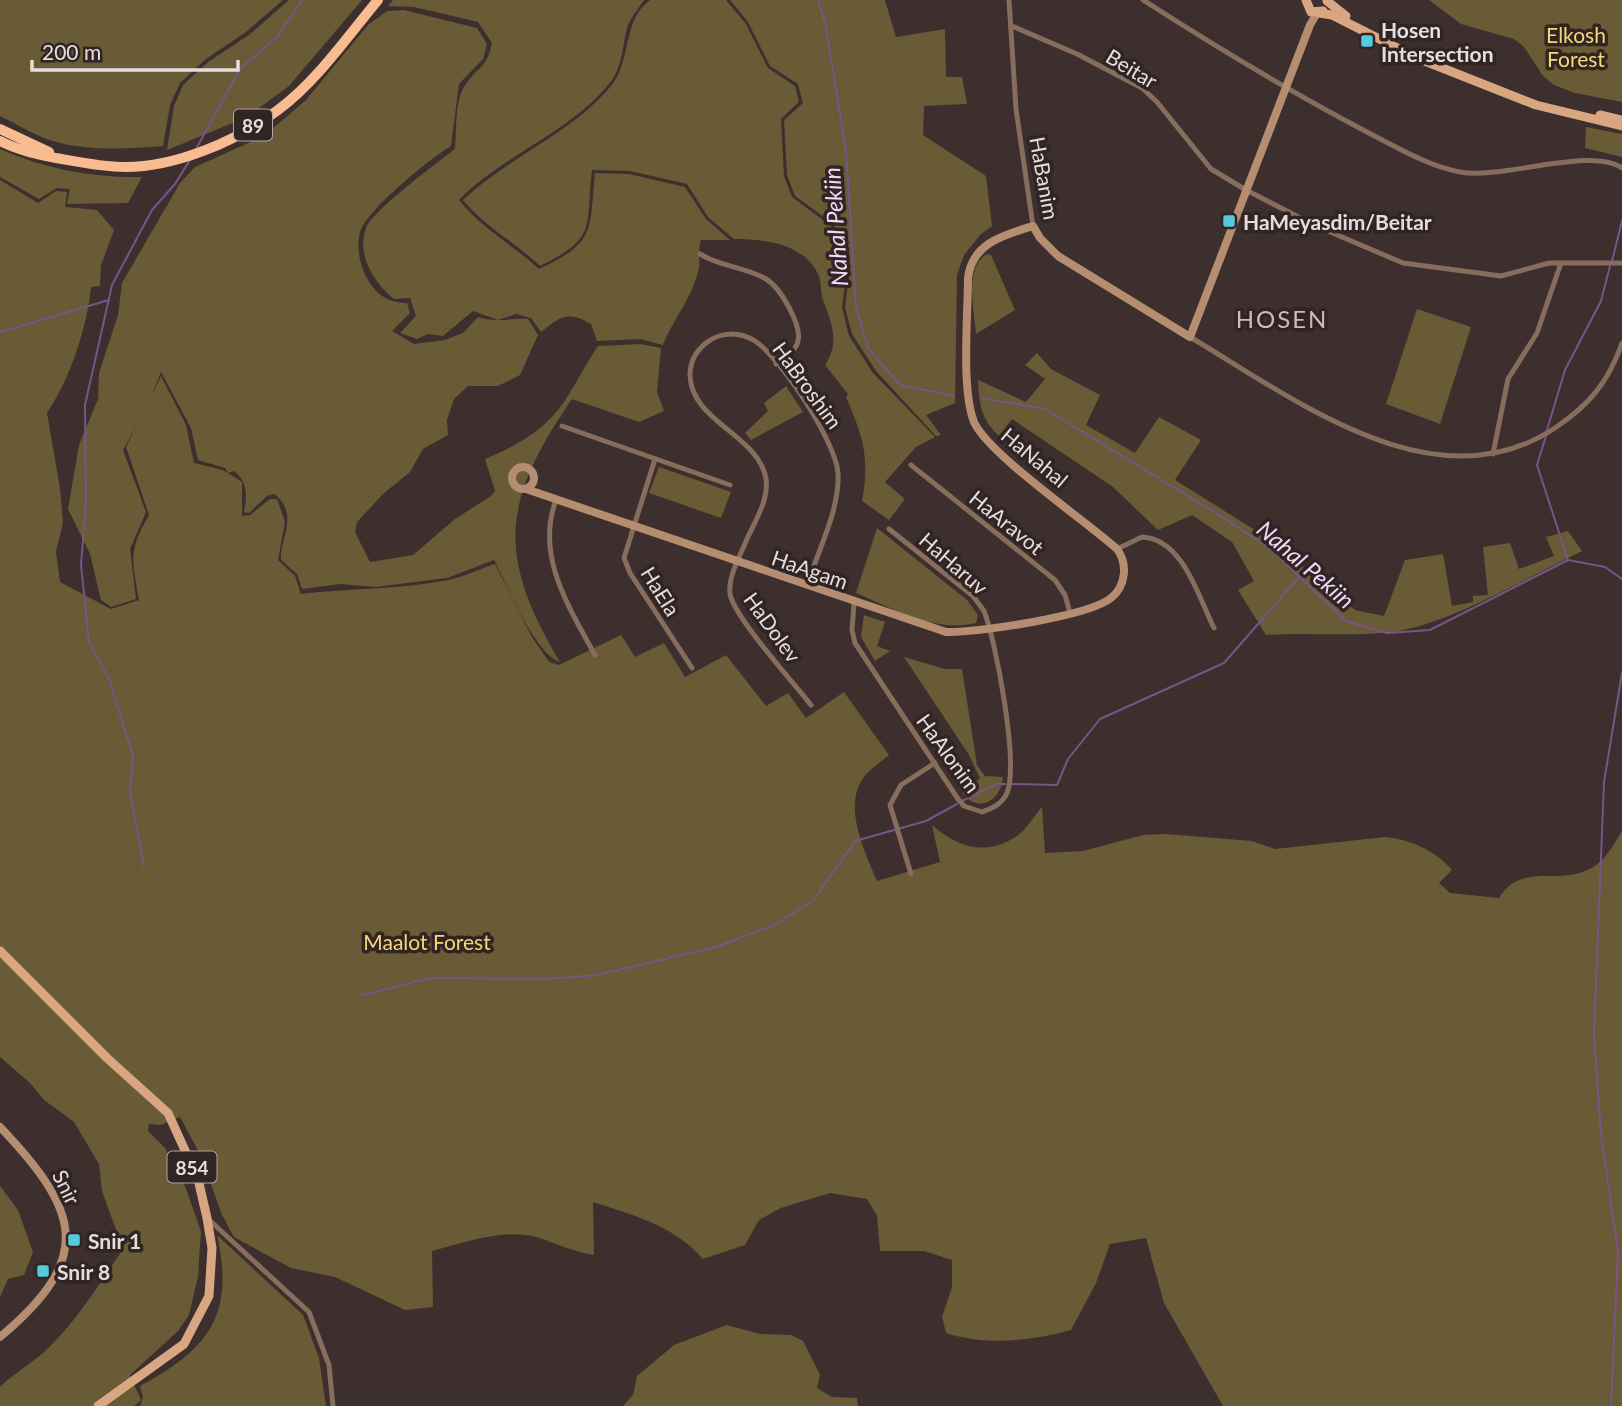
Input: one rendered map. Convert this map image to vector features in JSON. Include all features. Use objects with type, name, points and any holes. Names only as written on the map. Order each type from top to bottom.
[{"type":"highway","name":"89","points":[[0,141],[34,153],[83,163],[126,167],[164,161],[233,137],[278,110],[315,75],[378,0]]},
{"type":"highway","name":"89","points":[[0,130],[83,163]]},
{"type":"main road","points":[[1310,7],[1325,8],[1326,1]]},
{"type":"main road","points":[[1326,1],[1341,13],[1430,57],[1552,105],[1622,120]]},
{"type":"main road","points":[[1310,7],[1332,15],[1416,58],[1536,106],[1622,126]]},
{"type":"main road","name":"854","points":[[0,951],[107,1058],[168,1113],[198,1180],[208,1218],[212,1248],[209,1296],[184,1344],[98,1406]]},
{"type":"street","name":"HaBanim","points":[[1009,0],[1016,109],[1033,226],[1045,246],[1058,256],[1190,337]]},
{"type":"street","points":[[1143,0],[1286,87],[1395,146],[1461,172],[1488,174],[1579,161],[1616,164],[1622,168]]},
{"type":"street","points":[[1310,7],[1310,25],[1190,337],[1344,428],[1410,451],[1477,458],[1537,440],[1584,409],[1603,383],[1622,343]]},
{"type":"street","name":"Beitar","points":[[1012,26],[1077,54],[1142,88],[1157,102],[1211,169],[1314,225],[1403,263],[1501,276],[1560,263],[1622,263]]},
{"type":"street","name":"HaNahal","points":[[1033,226],[998,236],[984,247],[971,263],[968,278],[971,413],[979,431],[993,447],[1117,549]]},
{"type":"street","points":[[700,254],[718,264],[768,280],[783,298],[798,330],[798,341],[794,349],[776,364]]},
{"type":"street","points":[[1493,454],[1508,379],[1536,332],[1560,263]]},
{"type":"street","name":"HaBroshim","points":[[737,562],[763,501],[764,473],[751,452],[697,397],[691,383],[691,367],[704,344],[731,333],[755,341],[776,364],[821,424],[837,464],[837,490],[807,586]]},
{"type":"street","points":[[562,426],[730,485]]},
{"type":"street","name":"HaEla","points":[[656,459],[632,526],[625,551],[626,565],[692,668]]},
{"type":"street","name":"HaAravot","points":[[911,465],[1055,580],[1065,595],[1070,613]]},
{"type":"street","points":[[534,479],[526,489],[513,483],[516,470],[530,469],[545,496]]},
{"type":"street","name":"HaAgam","points":[[526,489],[854,603],[946,632],[990,628],[1070,613]]},
{"type":"street","points":[[556,500],[548,527],[556,574],[565,601],[595,655]]},
{"type":"street","name":"HaHaruv","points":[[889,529],[973,596],[982,606],[990,628]]},
{"type":"street","points":[[1070,613],[1102,604],[1117,592],[1122,583],[1124,568],[1117,549],[1142,537],[1167,544],[1177,555],[1214,628]]},
{"type":"street","name":"HaDolev","points":[[737,562],[730,587],[734,604],[811,705]]},
{"type":"street","name":"HaAlonim","points":[[854,603],[852,630],[855,643],[958,799],[974,811],[991,809],[1000,803],[1010,781],[1007,725],[990,628]]},
{"type":"street","points":[[911,874],[890,805],[901,785],[934,764]]},
{"type":"street","name":"Snir","points":[[0,1127],[31,1160],[54,1193],[66,1232],[66,1250],[57,1276],[39,1301],[0,1337]]},
{"type":"street","points":[[208,1218],[309,1312],[329,1365],[333,1406]]},
{"type":"green space","points":[[0,0],[283,0],[246,32],[206,59],[180,83],[170,105],[163,146],[118,148],[73,146],[58,142],[38,136],[0,116]]},
{"type":"green space","points":[[289,0],[362,0],[289,86],[247,117],[167,150],[174,106],[183,85],[208,62],[249,35]]},
{"type":"green space","points":[[393,0],[644,0],[628,24],[620,64],[609,84],[575,116],[495,170],[459,200],[477,219],[539,269],[558,260],[581,242],[590,222],[595,173],[629,174],[685,187],[706,219],[730,240],[701,240],[696,278],[663,345],[640,339],[597,341],[591,324],[576,318],[560,319],[541,332],[531,318],[516,314],[498,320],[473,311],[443,336],[428,334],[417,339],[400,333],[416,316],[410,298],[394,299],[374,276],[363,248],[366,228],[392,199],[455,149],[462,91],[485,63],[492,43],[478,22],[414,7],[388,6]]},
{"type":"green space","points":[[650,0],[726,0],[746,24],[768,68],[795,86],[799,102],[781,119],[784,176],[792,197],[831,226],[847,270],[842,307],[849,336],[873,373],[935,437],[916,447],[885,482],[905,499],[889,520],[862,501],[865,459],[861,436],[846,397],[848,394],[825,365],[832,350],[832,327],[819,276],[804,256],[770,242],[734,239],[708,217],[687,184],[630,171],[592,170],[586,229],[572,247],[540,266],[463,200],[499,171],[577,118],[611,86],[622,65],[635,18]]},
{"type":"green space","points":[[730,0],[885,0],[896,37],[945,29],[946,77],[962,77],[967,104],[924,106],[923,135],[986,176],[992,226],[980,235],[964,255],[957,275],[955,403],[926,415],[941,435],[936,436],[876,371],[852,334],[845,307],[850,270],[834,224],[795,196],[787,175],[784,120],[803,103],[798,84],[770,66],[748,22]]},
{"type":"green space","name":"Elkosh Forest","points":[[1429,0],[1622,0],[1622,102],[1575,93],[1554,85],[1543,76],[1524,47],[1514,39],[1461,24]]},
{"type":"green space","points":[[404,10],[477,28],[487,44],[483,59],[459,84],[451,146],[403,183],[362,227],[358,246],[365,274],[384,297],[407,303],[410,313],[392,331],[414,344],[445,340],[463,333],[478,317],[497,320],[528,319],[538,335],[520,375],[498,386],[468,386],[454,399],[447,420],[448,435],[423,449],[410,472],[383,494],[357,522],[355,532],[370,562],[413,555],[455,519],[491,496],[495,491],[485,459],[518,443],[548,421],[564,402],[598,346],[640,344],[661,348],[657,392],[664,411],[639,422],[572,399],[532,468],[521,499],[516,529],[517,559],[525,590],[539,624],[560,662],[541,646],[532,633],[494,560],[447,578],[375,587],[340,584],[302,589],[297,574],[281,560],[287,526],[286,510],[282,502],[274,494],[267,496],[249,513],[244,512],[246,495],[242,480],[234,471],[228,473],[225,468],[198,460],[191,428],[161,372],[146,409],[123,450],[146,512],[130,549],[136,599],[111,607],[101,600],[90,554],[68,509],[79,445],[98,399],[99,373],[118,315],[122,283],[180,183],[195,167],[264,136],[306,100],[368,25],[387,11]]},
{"type":"green space","points":[[1586,127],[1622,134],[1622,157],[1585,148]]},
{"type":"green space","points":[[0,149],[70,171],[142,177],[128,203],[67,204],[70,189],[57,188],[39,199],[0,177]]},
{"type":"green space","name":"Maalot Forest","points":[[0,180],[38,203],[56,191],[67,192],[65,207],[97,210],[114,230],[101,265],[100,286],[91,287],[86,319],[76,353],[63,385],[47,413],[63,523],[56,551],[60,582],[111,609],[139,600],[135,575],[135,547],[149,515],[126,447],[161,376],[186,425],[194,463],[223,470],[242,482],[242,516],[250,515],[270,499],[277,499],[285,522],[278,560],[295,576],[301,594],[430,583],[460,577],[495,564],[532,637],[549,662],[559,665],[621,635],[635,657],[664,643],[685,677],[726,655],[766,706],[788,693],[806,718],[844,692],[889,755],[864,777],[855,801],[858,829],[877,881],[940,862],[932,825],[961,844],[983,848],[1005,842],[1020,833],[1042,807],[1045,853],[1083,851],[1143,835],[1166,834],[1252,841],[1275,849],[1385,837],[1422,847],[1446,863],[1452,870],[1439,883],[1450,893],[1499,898],[1517,881],[1539,876],[1562,876],[1592,868],[1607,854],[1622,831],[1622,1406],[1223,1406],[1164,1303],[1146,1238],[1110,1244],[1096,1283],[1071,1330],[1040,1337],[992,1341],[946,1333],[942,1317],[952,1287],[952,1260],[924,1251],[880,1251],[877,1216],[867,1199],[830,1193],[781,1208],[759,1220],[745,1245],[703,1259],[666,1230],[638,1217],[593,1202],[594,1255],[536,1237],[510,1234],[432,1251],[433,1307],[405,1310],[335,1277],[291,1268],[234,1237],[222,1215],[201,1156],[180,1117],[160,1125],[149,1124],[148,1131],[165,1148],[185,1186],[201,1231],[198,1277],[189,1315],[178,1331],[130,1375],[141,1400],[134,1406],[0,1406],[0,1387],[55,1342],[123,1249],[102,1191],[99,1164],[74,1122],[44,1100],[30,1083],[0,1057]]},
{"type":"green space","points":[[987,254],[991,255],[1015,310],[976,334],[973,279],[980,260]]},
{"type":"green space","points":[[1417,309],[1471,327],[1440,424],[1386,404]]},
{"type":"green space","points":[[1037,353],[1051,369],[1100,395],[1086,425],[1135,453],[1159,417],[1201,440],[1175,480],[1266,537],[1355,610],[1384,616],[1405,560],[1443,554],[1452,606],[1473,602],[1473,596],[1488,595],[1483,547],[1510,543],[1519,569],[1554,556],[1546,537],[1568,531],[1582,551],[1461,611],[1412,628],[1375,633],[1266,635],[1238,590],[1254,581],[1232,542],[1192,515],[1158,530],[1113,487],[1012,419],[999,436],[993,430],[982,411],[978,380],[1026,402],[1045,379],[1025,365]]},
{"type":"green space","points":[[786,386],[803,412],[751,440],[745,433],[768,411],[764,403]]},
{"type":"green space","points":[[659,467],[731,492],[721,518],[649,493]]},
{"type":"green space","points":[[877,528],[967,600],[978,615],[976,623],[945,625],[930,622],[856,593]]},
{"type":"green space","points":[[864,615],[885,622],[877,646],[890,651],[875,661],[861,637]]},
{"type":"green space","points":[[904,657],[945,669],[962,669],[977,765],[985,776],[1003,777],[998,793],[988,802],[975,803],[962,793],[980,778],[969,755]]},
{"type":"green space","points":[[0,1186],[18,1210],[33,1252],[24,1275],[8,1279],[0,1297]]},
{"type":"green space","points":[[217,1235],[303,1315],[319,1358],[326,1406],[140,1406],[143,1397],[140,1386],[184,1358],[211,1327],[219,1308],[222,1287],[222,1263]]},
{"type":"green space","points":[[727,1325],[760,1334],[791,1335],[803,1341],[820,1375],[817,1388],[832,1397],[857,1398],[858,1406],[623,1406],[633,1395],[637,1376],[674,1345]]},
{"type":"waterway","points":[[196,149],[240,69],[277,37],[302,0]]},
{"type":"waterway","name":"Nahal Pekiin","points":[[818,0],[825,22],[846,150],[856,307],[868,348],[900,385],[954,396]]},
{"type":"waterway","points":[[144,867],[130,792],[133,756],[109,679],[89,642],[81,565],[86,503],[85,405],[112,285],[152,210],[175,184],[190,160]]},
{"type":"waterway","points":[[1612,261],[1622,221]]},
{"type":"waterway","points":[[1547,430],[1565,370],[1601,301],[1610,266]]},
{"type":"waterway","points":[[0,332],[109,300]]},
{"type":"waterway","name":"Nahal Pekiin","points":[[982,398],[1045,409],[1272,550],[1346,621],[1387,633],[1430,630],[1568,560],[1605,567],[1622,579]]},
{"type":"waterway","points":[[1546,436],[1537,465],[1568,560]]},
{"type":"waterway","points":[[1011,784],[1057,785],[1068,759],[1100,719],[1224,663],[1299,577]]},
{"type":"waterway","points":[[1611,1406],[1618,1252],[1601,1135],[1594,1033],[1604,782],[1622,673]]},
{"type":"waterway","points":[[962,801],[997,784],[1005,784]]},
{"type":"waterway","points":[[363,995],[430,978],[546,979],[597,975],[716,947],[774,925],[813,901],[855,841],[926,821],[957,804]]},
{"type":"place","name":"Hosen Intersection","points":[[1367,41]]},
{"type":"place","name":"HaMeyasdim/Beitar","points":[[1229,221]]},
{"type":"place","name":"Snir 1","points":[[74,1240]]},
{"type":"place","name":"Snir 8","points":[[43,1271]]},
{"type":"district","name":"HOSEN","points":[[1282,318]]}]
